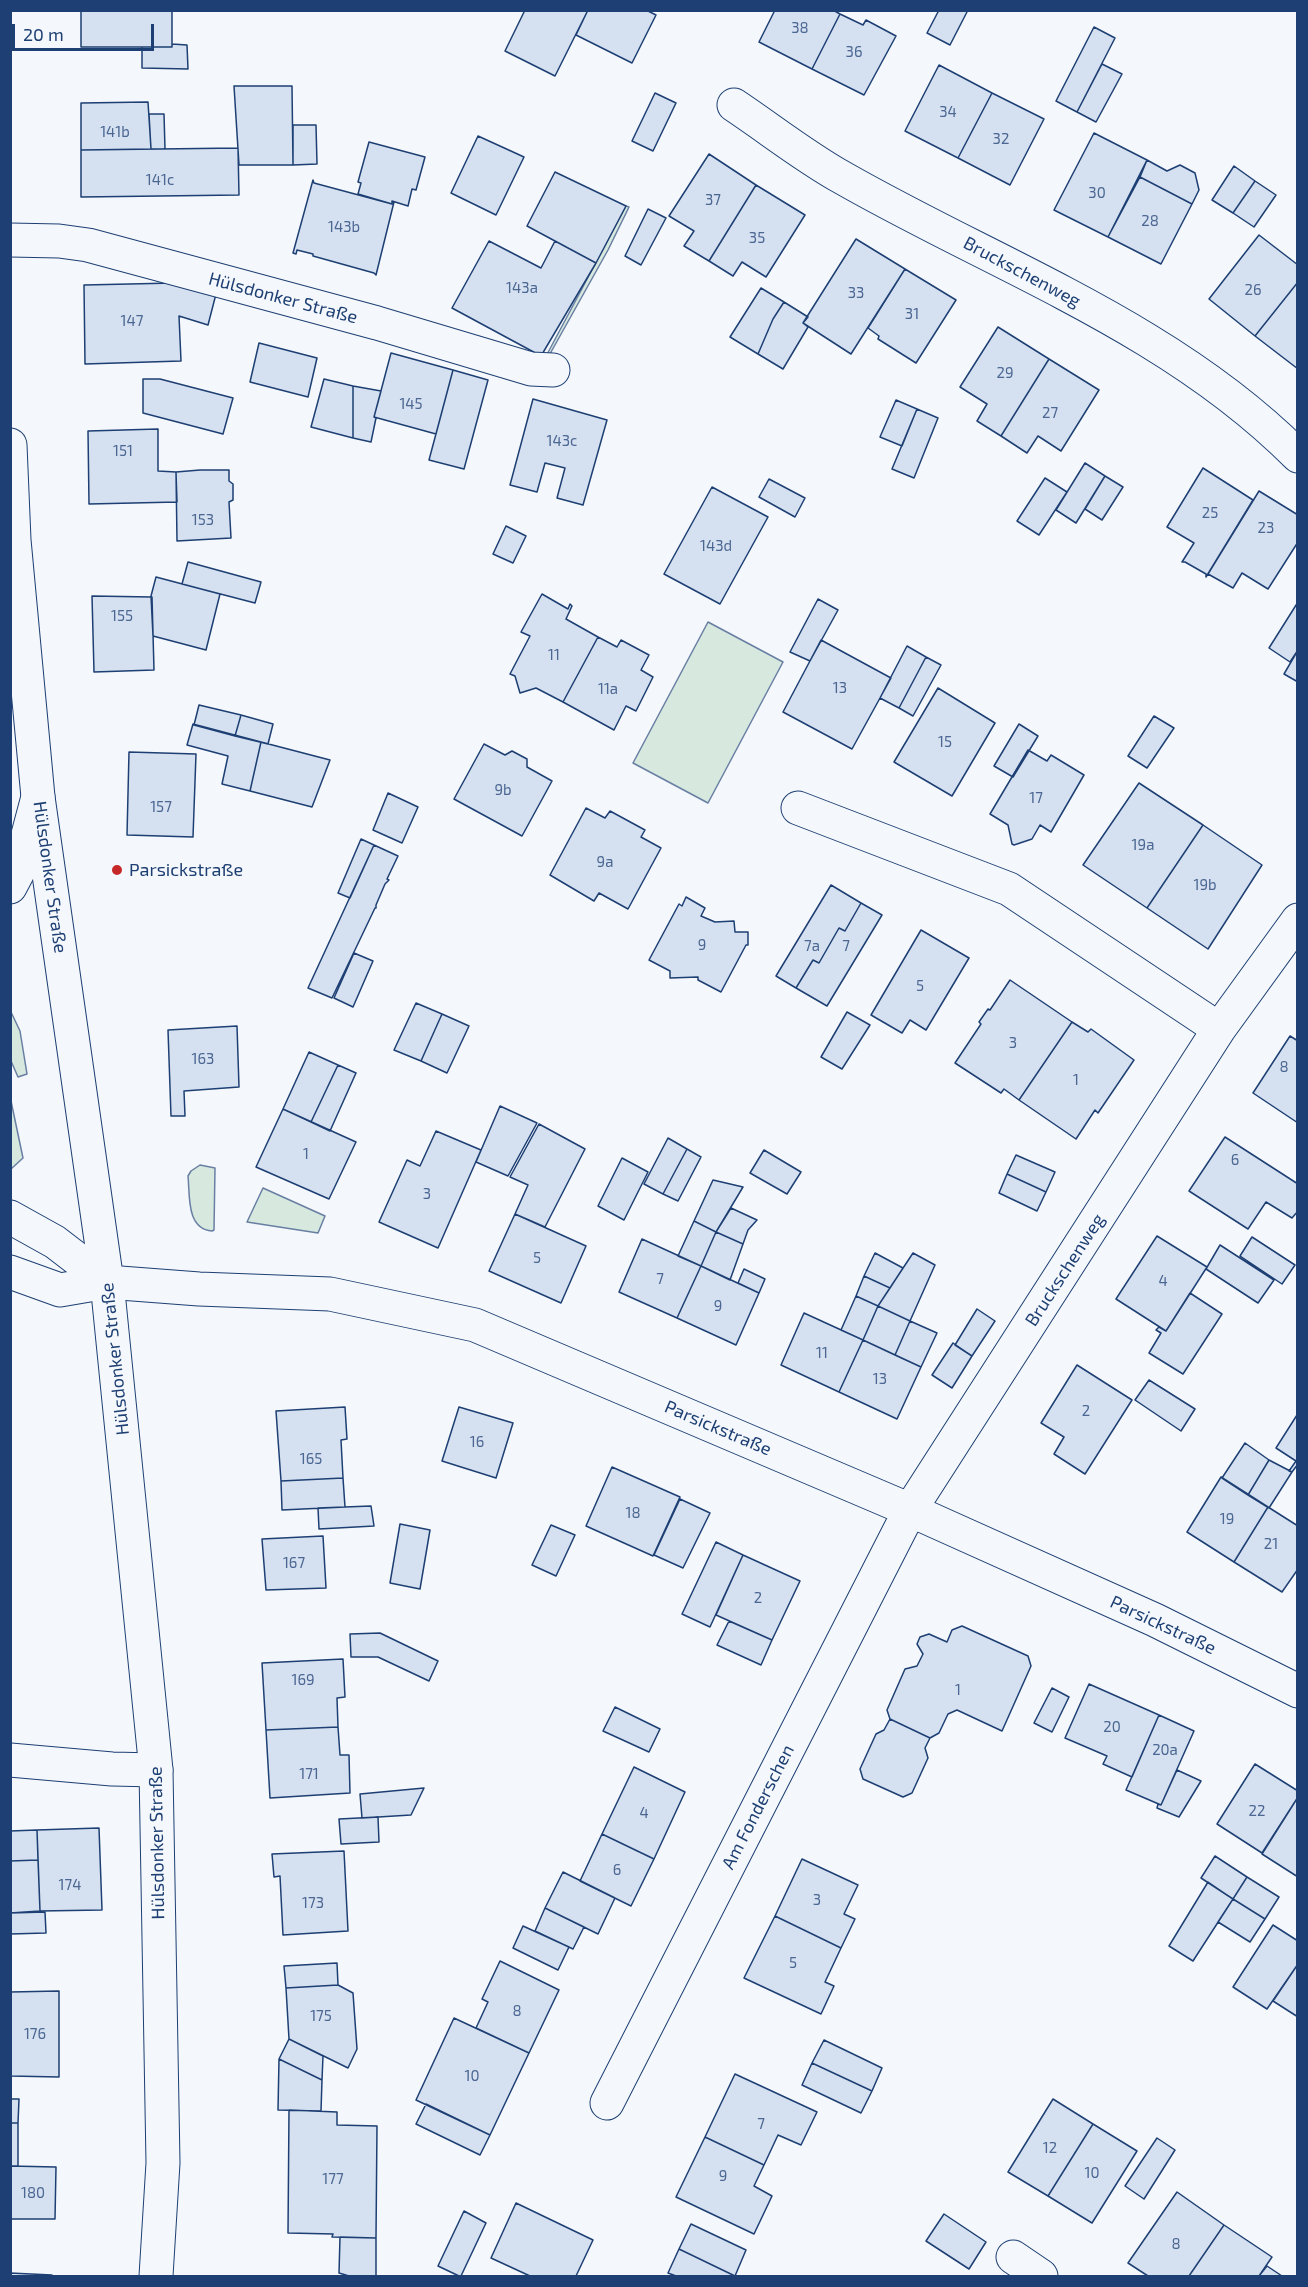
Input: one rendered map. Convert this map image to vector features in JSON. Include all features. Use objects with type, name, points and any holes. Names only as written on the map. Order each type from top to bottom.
[{"type":"street","name":"Bruckschenweg","points":[[734,105],[842,178],[1112,320],[1212,381],[1270,428],[1298,456]]},
{"type":"street","name":"Hülsdonker Straße","points":[[10,240],[88,245],[377,323],[531,369],[553,370]]},
{"type":"street","name":"Hülsdonker Straße","points":[[10,445],[14,540],[38,797],[107,1282],[156,1770],[163,2163],[156,2277]]},
{"type":"street","points":[[10,887],[18,872],[38,797]]},
{"type":"street","points":[[798,808],[1009,889],[1219,1029]]},
{"type":"street","name":"Bruckschenweg","points":[[910,1510],[1219,1029],[1298,920]]},
{"type":"street","points":[[10,1217],[56,1242],[107,1282]]},
{"type":"street","name":"Parsickstraße","points":[[10,1272],[60,1290],[107,1282],[198,1289],[330,1294],[475,1325],[910,1510],[1155,1620],[1298,1691]]},
{"type":"street","name":"Am Fonderschen","points":[[607,2103],[910,1510]]},
{"type":"street","points":[[10,1760],[112,1769],[156,1770]]},
{"type":"street","points":[[1013,2257],[1041,2277]]},
{"type":"shaded area","points":[[626,206],[629,207],[608,250],[546,361],[544,360]]},
{"type":"shaded area","points":[[708,622],[783,662],[708,803],[633,763]]},
{"type":"shaded area","points":[[11,1012],[20,1031],[27,1074],[18,1077],[11,1061]]},
{"type":"shaded area","points":[[11,1101],[23,1158],[10,1169]]},
{"type":"shaded area","points":[[200,1165],[215,1168],[214,1230],[212,1231],[198,1224],[191,1210],[188,1176]]},
{"type":"shaded area","points":[[263,1188],[325,1216],[318,1233],[247,1222]]},
{"type":"building","points":[[81,10],[172,10],[172,47],[81,47]]},
{"type":"building","points":[[525,10],[588,10],[555,76],[505,51]]},
{"type":"building","points":[[588,10],[646,10],[656,15],[632,63],[576,35]]},
{"type":"building","points":[[775,10],[833,10],[840,14],[812,69],[759,42]]},
{"type":"building","points":[[939,10],[968,10],[950,45],[927,33]]},
{"type":"building","points":[[840,14],[863,25],[866,20],[896,36],[864,95],[812,69]]},
{"type":"building","points":[[1094,27],[1115,38],[1077,112],[1056,101]]},
{"type":"building","points":[[172,44],[187,45],[188,69],[142,68],[142,47],[172,47]]},
{"type":"building","points":[[1102,64],[1122,74],[1096,122],[1077,112]]},
{"type":"building","points":[[939,65],[992,93],[958,158],[905,131]]},
{"type":"building","points":[[234,86],[292,86],[293,165],[239,165]]},
{"type":"building","points":[[655,93],[676,103],[653,151],[632,141]]},
{"type":"building","points":[[992,93],[1044,119],[1010,185],[958,158]]},
{"type":"building","points":[[148,102],[151,149],[81,150],[81,103]]},
{"type":"building","points":[[149,114],[164,114],[165,149],[151,149]]},
{"type":"building","points":[[293,125],[316,125],[317,164],[293,165]]},
{"type":"building","points":[[1094,133],[1147,160],[1108,237],[1054,210]]},
{"type":"building","points":[[478,136],[524,157],[496,215],[451,193]]},
{"type":"building","points":[[369,142],[425,157],[416,190],[412,189],[408,206],[358,194],[361,183],[358,182]]},
{"type":"building","points":[[238,148],[239,195],[81,197],[81,150]]},
{"type":"building","points":[[709,154],[756,185],[709,261],[684,246],[694,231],[669,216]]},
{"type":"building","points":[[1147,160],[1167,171],[1180,165],[1195,173],[1199,190],[1192,204],[1140,177]]},
{"type":"building","points":[[1234,166],[1255,181],[1233,213],[1212,200]]},
{"type":"building","points":[[555,172],[626,206],[596,263],[527,226]]},
{"type":"building","points":[[1140,177],[1192,204],[1161,264],[1108,237]]},
{"type":"building","points":[[313,180],[314,183],[392,204],[392,201],[394,202],[376,275],[313,256],[313,254],[297,250],[296,254],[293,253]]},
{"type":"building","points":[[1255,181],[1276,195],[1254,227],[1233,213]]},
{"type":"building","points":[[756,185],[805,215],[766,277],[742,262],[733,276],[709,261]]},
{"type":"building","points":[[648,209],[666,218],[641,265],[625,256]]},
{"type":"building","points":[[1259,235],[1298,265],[1298,282],[1255,336],[1209,299]]},
{"type":"building","points":[[856,239],[905,269],[851,354],[803,323]]},
{"type":"building","points":[[489,241],[541,268],[555,241],[596,263],[541,356],[452,308]]},
{"type":"building","points":[[905,269],[956,300],[916,363],[878,339],[879,336],[868,328]]},
{"type":"building","points":[[1298,282],[1298,369],[1255,336]]},
{"type":"building","points":[[174,283],[216,294],[208,325],[179,316],[181,361],[85,364],[84,285]]},
{"type":"building","points":[[761,288],[784,302],[773,319],[758,354],[730,337]]},
{"type":"building","points":[[784,302],[808,317],[803,323],[808,327],[783,369],[758,354],[773,319]]},
{"type":"building","points":[[998,327],[1049,359],[1001,436],[977,421],[987,404],[960,387]]},
{"type":"building","points":[[259,343],[317,358],[308,397],[250,382]]},
{"type":"building","points":[[391,353],[453,370],[436,434],[374,417]]},
{"type":"building","points":[[1049,359],[1099,390],[1061,451],[1038,436],[1027,453],[1001,436]]},
{"type":"building","points":[[453,370],[488,380],[464,469],[429,460]]},
{"type":"building","points":[[143,379],[160,379],[233,398],[223,434],[143,413]]},
{"type":"building","points":[[324,379],[353,386],[353,438],[311,427]]},
{"type":"building","points":[[353,386],[381,391],[374,417],[376,418],[371,442],[353,438]]},
{"type":"building","points":[[533,399],[607,420],[583,505],[557,498],[565,468],[545,463],[537,492],[510,485]]},
{"type":"building","points":[[896,400],[917,409],[902,446],[880,437]]},
{"type":"building","points":[[917,409],[938,418],[914,478],[892,469]]},
{"type":"building","points":[[158,429],[158,471],[176,472],[177,502],[89,504],[88,431]]},
{"type":"building","points":[[1085,463],[1105,476],[1076,523],[1056,510]]},
{"type":"building","points":[[1203,468],[1253,500],[1206,577],[1206,574],[1182,562],[1194,543],[1167,527]]},
{"type":"building","points":[[229,470],[229,481],[233,484],[233,500],[229,502],[231,538],[177,541],[176,472]]},
{"type":"building","points":[[1105,476],[1123,487],[1102,520],[1085,509]]},
{"type":"building","points":[[1045,478],[1067,492],[1039,535],[1017,521]]},
{"type":"building","points":[[769,479],[805,498],[795,517],[759,497]]},
{"type":"building","points":[[712,487],[768,517],[720,604],[664,574]]},
{"type":"building","points":[[1259,491],[1298,515],[1298,542],[1268,589],[1242,573],[1233,588],[1208,574]]},
{"type":"building","points":[[506,526],[526,536],[513,563],[493,554]]},
{"type":"building","points":[[188,562],[261,582],[255,603],[182,584]]},
{"type":"building","points":[[156,577],[220,594],[206,650],[153,636],[151,596]]},
{"type":"building","points":[[542,594],[568,609],[570,604],[572,606],[566,619],[598,637],[563,702],[536,688],[520,693],[515,676],[510,674],[530,636],[521,632]]},
{"type":"building","points":[[92,596],[152,597],[154,670],[94,672]]},
{"type":"building","points":[[818,599],[838,610],[810,661],[790,652]]},
{"type":"building","points":[[1298,602],[1298,650],[1290,662],[1269,648]]},
{"type":"building","points":[[598,637],[617,647],[621,640],[649,655],[641,670],[653,677],[636,711],[626,706],[614,730],[563,702]]},
{"type":"building","points":[[821,640],[891,678],[852,749],[783,712]]},
{"type":"building","points":[[907,646],[926,657],[899,708],[880,698]]},
{"type":"building","points":[[1298,650],[1298,682],[1284,674]]},
{"type":"building","points":[[926,657],[941,665],[913,716],[899,708]]},
{"type":"building","points":[[938,688],[995,723],[952,796],[894,762]]},
{"type":"building","points":[[199,705],[241,715],[235,736],[194,725]]},
{"type":"building","points":[[241,715],[273,724],[268,744],[235,736]]},
{"type":"building","points":[[1154,716],[1174,728],[1147,768],[1128,756]]},
{"type":"building","points":[[193,724],[261,742],[250,791],[222,784],[228,756],[187,745]]},
{"type":"building","points":[[1019,724],[1038,736],[1013,777],[994,766]]},
{"type":"building","points":[[261,742],[330,760],[312,807],[250,791]]},
{"type":"building","points":[[484,744],[505,755],[512,751],[527,759],[527,767],[552,781],[522,836],[454,799]]},
{"type":"building","points":[[1028,750],[1047,761],[1051,755],[1084,775],[1051,832],[1040,825],[1032,839],[1014,845],[1008,825],[990,814]]},
{"type":"building","points":[[129,752],[196,754],[193,837],[127,835]]},
{"type":"building","points":[[1139,783],[1203,825],[1147,908],[1083,865]]},
{"type":"building","points":[[388,793],[418,807],[402,843],[373,830]]},
{"type":"building","points":[[586,808],[605,818],[610,811],[645,830],[641,837],[661,848],[628,909],[599,893],[594,901],[550,875]]},
{"type":"building","points":[[1203,825],[1262,865],[1208,949],[1147,908]]},
{"type":"building","points":[[361,839],[374,845],[350,898],[338,893]]},
{"type":"building","points":[[374,845],[398,856],[376,908],[332,998],[308,988]]},
{"type":"building","points":[[831,885],[861,903],[845,931],[839,928],[819,963],[813,960],[796,988],[776,976]]},
{"type":"building","points":[[686,897],[705,908],[701,916],[715,922],[734,921],[735,932],[748,932],[748,945],[721,992],[698,980],[698,977],[670,978],[670,971],[649,960],[679,904],[682,906]]},
{"type":"building","points":[[861,903],[882,915],[827,1006],[796,988],[813,960],[819,963],[839,928],[845,931]]},
{"type":"building","points":[[921,930],[969,958],[926,1030],[910,1020],[902,1033],[871,1015]]},
{"type":"building","points":[[354,953],[373,961],[353,1007],[334,998]]},
{"type":"building","points":[[1010,980],[1072,1022],[1019,1100],[1004,1089],[1001,1093],[955,1063],[981,1024],[979,1022]]},
{"type":"building","points":[[416,1003],[442,1014],[421,1061],[394,1050]]},
{"type":"building","points":[[847,1012],[870,1025],[842,1069],[821,1057]]},
{"type":"building","points":[[442,1014],[469,1026],[447,1073],[421,1061]]},
{"type":"building","points":[[1072,1022],[1088,1032],[1091,1029],[1134,1060],[1098,1113],[1095,1110],[1076,1139],[1019,1100]]},
{"type":"building","points":[[237,1026],[239,1087],[184,1091],[185,1116],[171,1116],[168,1030]]},
{"type":"building","points":[[1290,1036],[1298,1041],[1298,1123],[1253,1093]]},
{"type":"building","points":[[309,1052],[338,1065],[311,1122],[283,1109]]},
{"type":"building","points":[[338,1065],[356,1073],[330,1131],[311,1122]]},
{"type":"building","points":[[500,1106],[537,1123],[508,1176],[476,1162]]},
{"type":"building","points":[[283,1109],[356,1142],[329,1199],[256,1167]]},
{"type":"building","points":[[539,1124],[585,1149],[545,1227],[515,1214],[528,1185],[510,1177]]},
{"type":"building","points":[[436,1131],[481,1150],[438,1248],[379,1222],[407,1160],[420,1166]]},
{"type":"building","points":[[1225,1137],[1298,1184],[1298,1211],[1292,1218],[1266,1202],[1248,1229],[1189,1191]]},
{"type":"building","points":[[668,1138],[687,1149],[663,1194],[644,1184]]},
{"type":"building","points":[[687,1149],[701,1157],[678,1201],[663,1194]]},
{"type":"building","points":[[764,1150],[801,1172],[787,1194],[750,1173]]},
{"type":"building","points":[[1016,1155],[1055,1172],[1046,1192],[1007,1174]]},
{"type":"building","points":[[622,1158],[648,1172],[624,1220],[598,1206]]},
{"type":"building","points":[[1007,1174],[1046,1192],[1037,1211],[999,1193]]},
{"type":"building","points":[[713,1180],[743,1187],[716,1232],[694,1221]]},
{"type":"building","points":[[731,1208],[757,1220],[748,1230],[743,1244],[716,1232]]},
{"type":"building","points":[[515,1214],[586,1246],[561,1303],[489,1271]]},
{"type":"building","points":[[694,1221],[716,1232],[701,1266],[678,1256]]},
{"type":"building","points":[[716,1232],[743,1244],[730,1280],[701,1266]]},
{"type":"building","points":[[1157,1236],[1207,1267],[1166,1331],[1116,1299]]},
{"type":"building","points":[[1252,1237],[1295,1265],[1282,1284],[1240,1256]]},
{"type":"building","points":[[642,1239],[701,1266],[677,1318],[619,1292]]},
{"type":"building","points":[[1220,1245],[1274,1280],[1258,1303],[1206,1269]]},
{"type":"building","points":[[875,1253],[903,1268],[890,1288],[864,1276]]},
{"type":"building","points":[[913,1253],[935,1265],[910,1321],[878,1306]]},
{"type":"building","points":[[701,1266],[759,1293],[736,1345],[677,1318]]},
{"type":"building","points":[[744,1269],[765,1279],[759,1293],[738,1283]]},
{"type":"building","points":[[864,1276],[890,1288],[878,1306],[856,1296]]},
{"type":"building","points":[[1190,1293],[1222,1314],[1183,1374],[1149,1353],[1161,1333],[1156,1330],[1159,1327],[1166,1331]]},
{"type":"building","points":[[856,1296],[878,1306],[863,1340],[841,1330]]},
{"type":"building","points":[[878,1306],[910,1321],[895,1355],[863,1340]]},
{"type":"building","points":[[977,1309],[995,1321],[972,1356],[955,1345]]},
{"type":"building","points":[[804,1313],[863,1340],[839,1392],[781,1365]]},
{"type":"building","points":[[910,1321],[937,1333],[921,1367],[895,1355]]},
{"type":"building","points":[[863,1340],[921,1367],[897,1419],[839,1392]]},
{"type":"building","points":[[953,1343],[972,1356],[952,1388],[932,1375]]},
{"type":"building","points":[[1077,1365],[1132,1400],[1085,1474],[1054,1454],[1064,1437],[1041,1423]]},
{"type":"building","points":[[1149,1380],[1195,1409],[1181,1431],[1135,1400]]},
{"type":"building","points":[[345,1407],[347,1439],[341,1440],[343,1478],[281,1481],[276,1411]]},
{"type":"building","points":[[459,1407],[513,1423],[496,1478],[442,1461]]},
{"type":"building","points":[[1297,1415],[1298,1464],[1292,1472],[1289,1471],[1296,1461],[1276,1448]]},
{"type":"building","points":[[1245,1443],[1269,1460],[1248,1495],[1222,1478]]},
{"type":"building","points":[[1269,1460],[1292,1472],[1269,1508],[1248,1495]]},
{"type":"building","points":[[612,1467],[680,1497],[653,1556],[586,1526]]},
{"type":"building","points":[[1221,1477],[1268,1507],[1234,1562],[1187,1532]]},
{"type":"building","points":[[343,1478],[345,1507],[282,1510],[281,1481]]},
{"type":"building","points":[[680,1499],[710,1513],[683,1568],[654,1555]]},
{"type":"building","points":[[371,1506],[374,1526],[319,1529],[318,1508]]},
{"type":"building","points":[[1268,1507],[1298,1526],[1298,1569],[1282,1592],[1234,1562]]},
{"type":"building","points":[[400,1524],[430,1530],[420,1589],[390,1583]]},
{"type":"building","points":[[551,1525],[575,1535],[556,1576],[532,1565]]},
{"type":"building","points":[[323,1536],[326,1588],[266,1590],[262,1539]]},
{"type":"building","points":[[716,1542],[743,1555],[710,1627],[682,1614]]},
{"type":"building","points":[[743,1555],[800,1581],[772,1640],[716,1615]]},
{"type":"building","points":[[729,1621],[772,1640],[761,1665],[717,1645]]},
{"type":"building","points":[[962,1626],[1028,1656],[1031,1666],[1002,1731],[957,1710],[948,1714],[939,1733],[930,1738],[890,1719],[887,1710],[905,1669],[917,1666],[923,1654],[917,1644],[920,1637],[929,1634],[947,1642],[952,1630]]},
{"type":"building","points":[[380,1633],[438,1661],[429,1681],[378,1657],[351,1657],[350,1634]]},
{"type":"building","points":[[343,1659],[345,1697],[337,1698],[338,1727],[266,1730],[262,1663]]},
{"type":"building","points":[[1089,1684],[1159,1715],[1132,1777],[1103,1764],[1107,1756],[1065,1738]]},
{"type":"building","points":[[1052,1688],[1069,1697],[1052,1732],[1034,1723]]},
{"type":"building","points":[[615,1707],[660,1729],[649,1752],[603,1731]]},
{"type":"building","points":[[1159,1715],[1194,1731],[1161,1805],[1126,1790]]},
{"type":"building","points":[[890,1719],[930,1738],[925,1748],[928,1758],[912,1793],[903,1797],[863,1779],[860,1769],[876,1734],[884,1730]]},
{"type":"building","points":[[338,1727],[340,1755],[349,1755],[350,1793],[270,1798],[266,1730]]},
{"type":"building","points":[[1255,1764],[1298,1791],[1298,1797],[1262,1853],[1217,1824]]},
{"type":"building","points":[[634,1767],[685,1792],[654,1859],[602,1834]]},
{"type":"building","points":[[1177,1770],[1201,1781],[1179,1817],[1157,1808],[1158,1804],[1161,1805]]},
{"type":"building","points":[[424,1788],[411,1815],[362,1818],[360,1794]]},
{"type":"building","points":[[1298,1797],[1298,1877],[1262,1854]]},
{"type":"building","points":[[378,1817],[379,1842],[341,1844],[339,1819]]},
{"type":"building","points":[[99,1828],[102,1910],[40,1911],[37,1830]]},
{"type":"building","points":[[37,1830],[38,1860],[10,1861],[10,1831]]},
{"type":"building","points":[[602,1834],[654,1859],[631,1906],[580,1881]]},
{"type":"building","points":[[344,1851],[348,1931],[283,1935],[280,1876],[274,1877],[272,1854]]},
{"type":"building","points":[[1215,1856],[1247,1877],[1233,1899],[1201,1878]]},
{"type":"building","points":[[802,1859],[858,1885],[844,1914],[855,1919],[841,1948],[775,1916]]},
{"type":"building","points":[[38,1860],[40,1911],[10,1913],[10,1861]]},
{"type":"building","points":[[563,1872],[615,1898],[598,1934],[545,1908]]},
{"type":"building","points":[[1247,1877],[1279,1897],[1265,1919],[1233,1899]]},
{"type":"building","points":[[1208,1882],[1233,1899],[1193,1961],[1169,1946]]},
{"type":"building","points":[[1233,1899],[1265,1919],[1250,1942],[1218,1922]]},
{"type":"building","points":[[545,1908],[584,1927],[573,1949],[535,1931]]},
{"type":"building","points":[[45,1912],[46,1933],[10,1934],[10,1913]]},
{"type":"building","points":[[775,1916],[841,1948],[825,1982],[834,1986],[821,2014],[744,1978]]},
{"type":"building","points":[[1273,1925],[1298,1941],[1298,1964],[1267,2009],[1233,1987]]},
{"type":"building","points":[[523,1926],[569,1947],[558,1970],[513,1948]]},
{"type":"building","points":[[500,1961],[559,1990],[529,2053],[476,2028],[488,2002],[482,1999]]},
{"type":"building","points":[[337,1963],[338,1985],[286,1988],[284,1966]]},
{"type":"building","points":[[1298,1964],[1298,2017],[1273,2001]]},
{"type":"building","points":[[338,1985],[353,1993],[357,2049],[348,2068],[289,2039],[286,1988]]},
{"type":"building","points":[[59,1991],[59,2077],[10,2076],[10,1992]]},
{"type":"building","points":[[454,2018],[529,2053],[490,2135],[416,2100]]},
{"type":"building","points":[[289,2039],[323,2056],[322,2080],[279,2059]]},
{"type":"building","points":[[824,2040],[882,2068],[872,2091],[812,2063]]},
{"type":"building","points":[[279,2059],[322,2080],[321,2111],[278,2110]]},
{"type":"building","points":[[812,2063],[872,2091],[861,2113],[802,2085]]},
{"type":"building","points":[[735,2074],[817,2112],[801,2145],[778,2135],[764,2165],[705,2137]]},
{"type":"building","points":[[10,2099],[19,2099],[18,2123],[10,2123]]},
{"type":"building","points":[[1053,2099],[1093,2124],[1048,2196],[1008,2172]]},
{"type":"building","points":[[426,2104],[490,2135],[480,2155],[416,2124]]},
{"type":"building","points":[[289,2110],[337,2112],[337,2125],[377,2126],[376,2238],[288,2233]]},
{"type":"building","points":[[10,2123],[18,2123],[18,2166],[10,2166]]},
{"type":"building","points":[[1093,2124],[1137,2151],[1092,2223],[1048,2196]]},
{"type":"building","points":[[705,2137],[764,2165],[754,2186],[772,2196],[754,2234],[676,2197]]},
{"type":"building","points":[[1157,2138],[1175,2150],[1144,2199],[1125,2186]]},
{"type":"building","points":[[10,2166],[56,2167],[55,2219],[10,2219]]},
{"type":"building","points":[[1177,2192],[1224,2225],[1189,2276],[1148,2276],[1128,2263]]},
{"type":"building","points":[[516,2203],[593,2240],[576,2276],[530,2276],[491,2258]]},
{"type":"building","points":[[464,2211],[486,2223],[459,2276],[438,2266]]},
{"type":"building","points":[[944,2214],[986,2242],[969,2269],[926,2241]]},
{"type":"building","points":[[691,2224],[746,2250],[735,2276],[679,2249]]},
{"type":"building","points":[[1224,2225],[1272,2257],[1259,2276],[1189,2276]]},
{"type":"building","points":[[340,2237],[376,2238],[376,2276],[349,2276],[339,2273]]},
{"type":"building","points":[[679,2249],[735,2276],[676,2276],[668,2273]]},
{"type":"building","points":[[1267,2266],[1282,2276],[1259,2276]]},
{"type":"building","points":[[10,2273],[52,2275],[52,2276],[10,2276]]},
{"type":"place","name":"Parsickstraße","points":[[117,870]]}]
